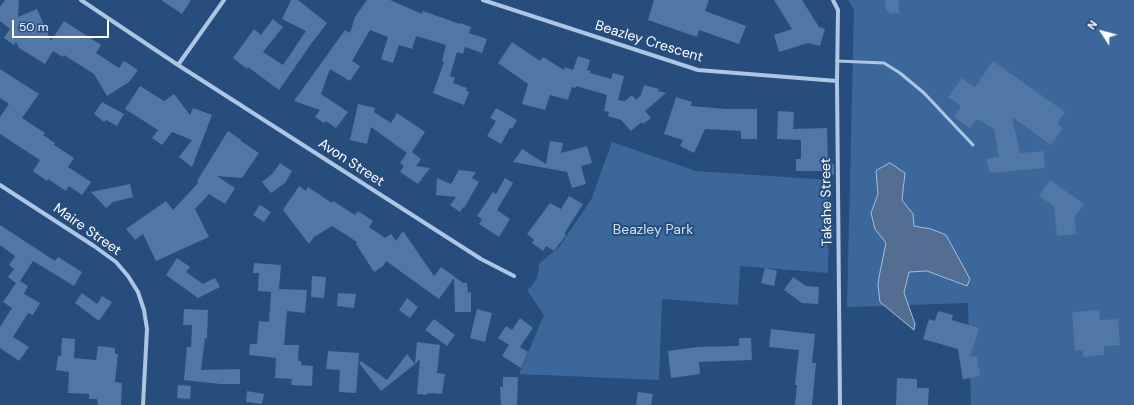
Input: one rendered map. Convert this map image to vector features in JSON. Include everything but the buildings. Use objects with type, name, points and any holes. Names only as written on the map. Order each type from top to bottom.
[{"type":"street","points":[[81,0],[178,65],[224,0]]},
{"type":"street","name":"Beazley Crescent","points":[[483,0],[698,70],[837,82]]},
{"type":"street","name":"Takahe Street","points":[[833,0],[838,10],[837,82],[840,405]]},
{"type":"street","name":"Avon Street","points":[[178,65],[481,259],[514,276]]},
{"type":"street","name":"Maire Street","points":[[0,185],[94,246],[116,262],[128,276],[138,292],[144,310],[147,329],[143,405]]},
{"type":"lane","points":[[837,61],[884,63],[900,73],[924,93],[973,145]]},
{"type":"green space","points":[[848,0],[1134,0],[1134,405],[971,405],[968,303],[908,305],[904,293],[909,272],[927,271],[966,286],[931,229],[914,226],[913,214],[902,200],[905,173],[876,171],[878,194],[871,213],[875,229],[886,243],[878,285],[880,302],[885,306],[847,307],[854,10]]},
{"type":"green space","name":"Beazley Park","points":[[612,142],[696,171],[829,180],[828,273],[740,266],[738,305],[662,299],[659,380],[519,374],[544,315],[527,290],[533,285],[536,279],[539,264],[559,247],[591,200]]},
{"type":"shaded area","points":[[890,163],[905,173],[902,200],[913,214],[914,226],[931,229],[946,235],[970,279],[967,286],[927,271],[909,272],[904,293],[915,324],[914,330],[880,302],[878,285],[886,243],[875,229],[871,213],[878,194],[876,171]]}]
